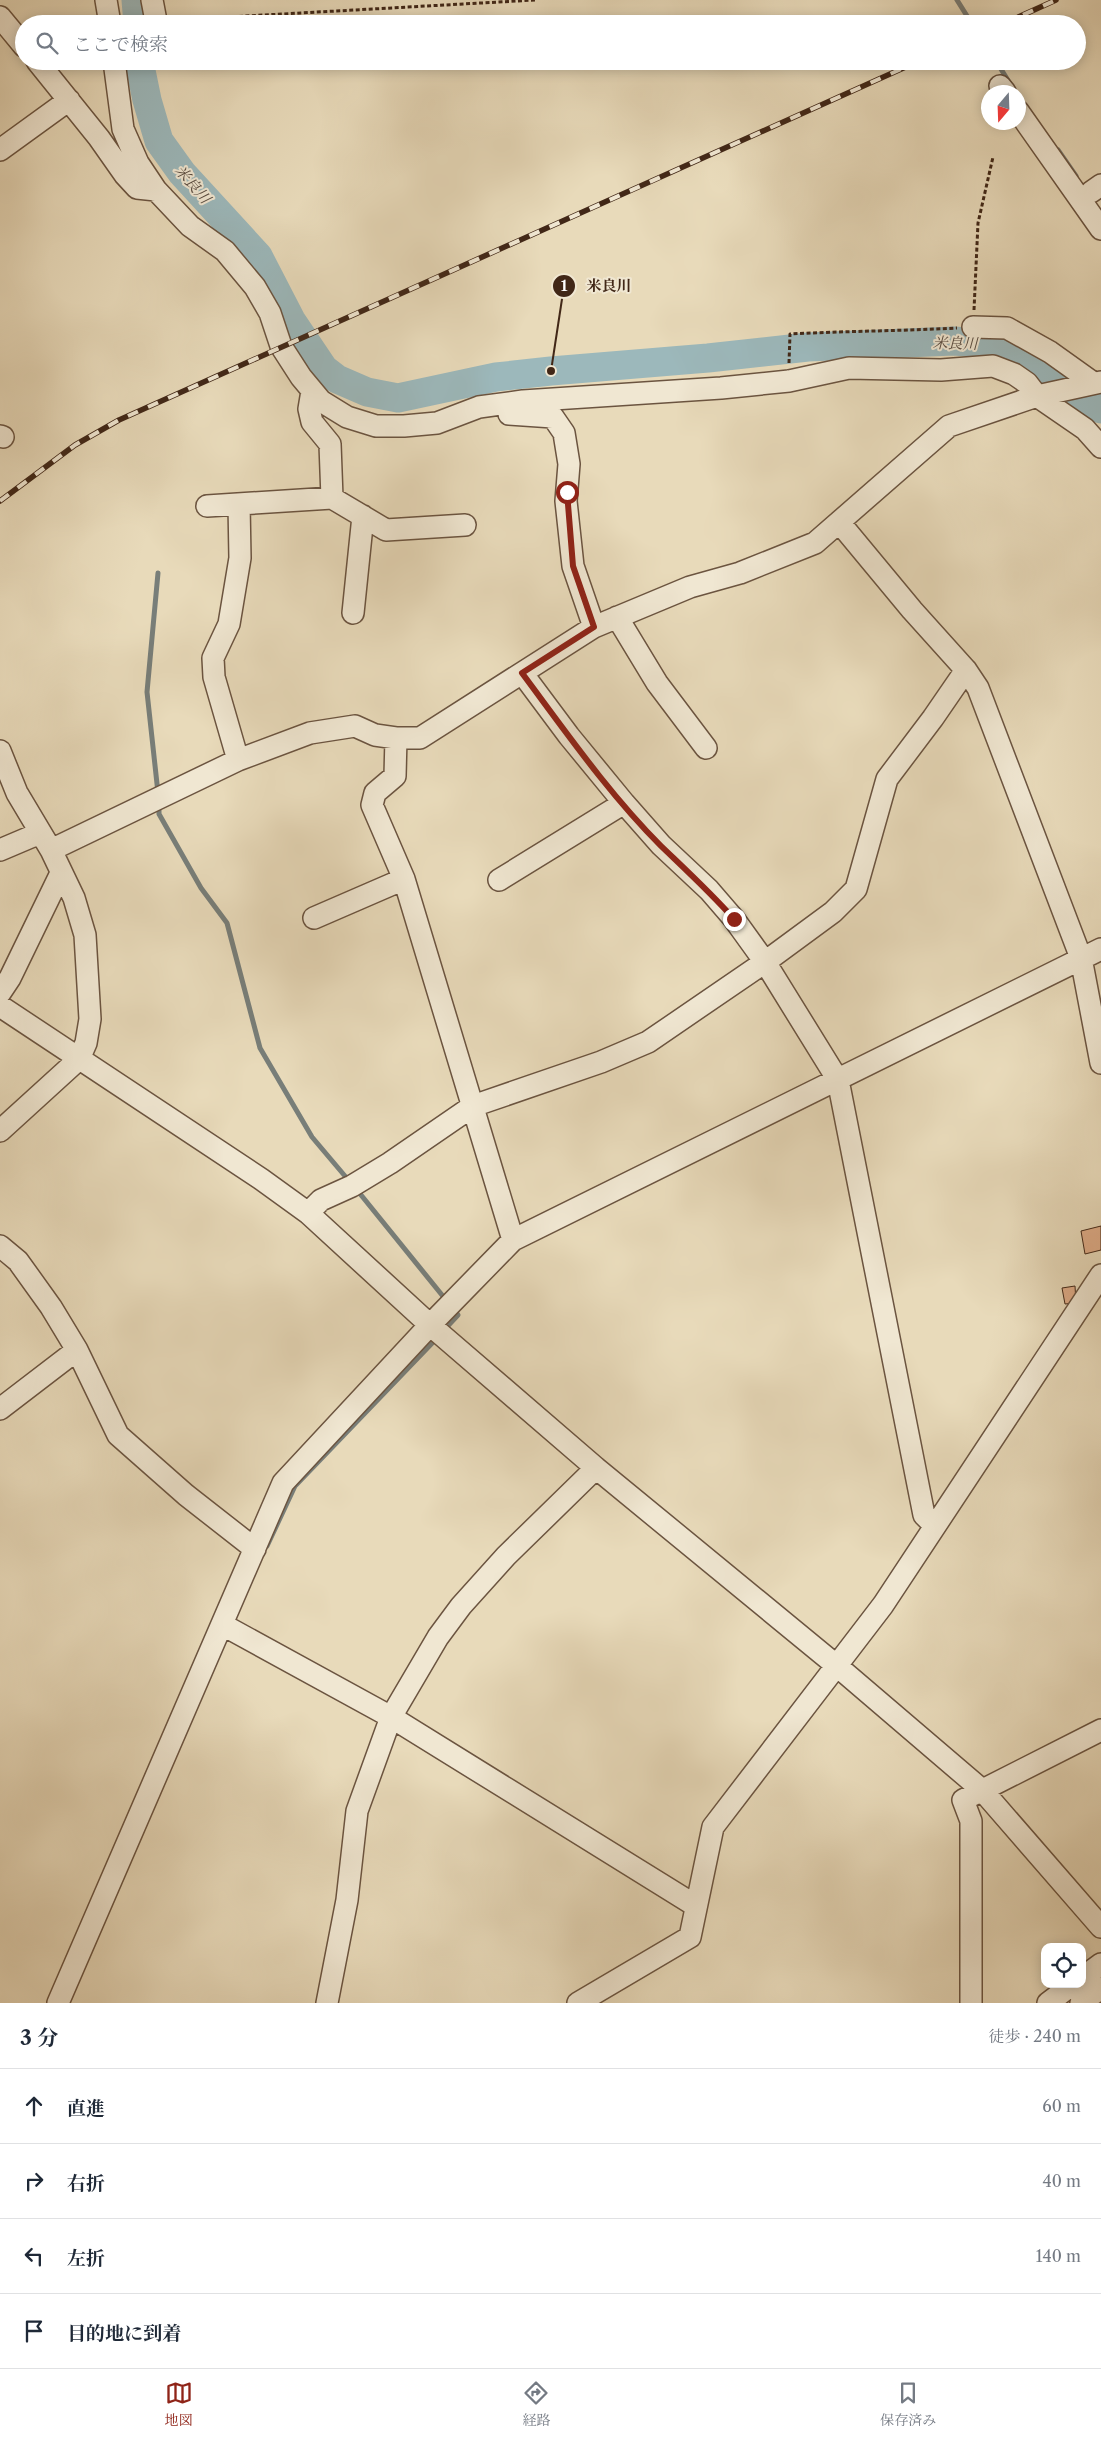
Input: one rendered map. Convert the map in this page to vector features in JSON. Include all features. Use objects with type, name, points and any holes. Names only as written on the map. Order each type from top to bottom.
[{"type":"street","points":[[106,0],[108,15]]},
{"type":"street","points":[[152,0],[155,15]]},
{"type":"street","points":[[0,17],[15,35]]},
{"type":"street","points":[[44,70],[137,188],[156,190]]},
{"type":"street","points":[[115,70],[123,129],[138,163],[156,190],[190,226],[225,251],[255,287],[270,313],[280,346],[312,390],[321,401],[347,417],[376,426],[404,426],[437,423],[479,407],[568,396],[682,392],[789,381],[849,368],[941,370],[994,366],[1020,378],[1038,396],[1085,429],[1101,446]]},
{"type":"street","points":[[0,150],[69,100]]},
{"type":"street","points":[[1026,122],[1101,229]]},
{"type":"street","points":[[973,327],[1007,328],[1043,347],[1096,382]]},
{"type":"street","points":[[0,850],[46,842],[238,760],[310,733],[355,726],[375,735],[396,738],[420,738],[594,627],[690,587],[740,573],[815,543],[950,426],[1038,396],[1096,382]]},
{"type":"street","points":[[312,390],[309,409],[312,422],[330,444],[332,498]]},
{"type":"street","points":[[479,407],[507,414],[553,417],[564,433],[569,464],[566,501],[573,566],[594,627]]},
{"type":"street","points":[[208,506],[332,498],[386,530],[465,525]]},
{"type":"street","points":[[238,760],[214,677],[213,658],[229,624],[240,558],[239,504]]},
{"type":"street","points":[[353,613],[363,516]]},
{"type":"street","points":[[839,522],[907,604],[966,670],[978,688],[1081,958],[1101,1063]]},
{"type":"street","points":[[617,617],[657,683],[706,748]]},
{"type":"street","points":[[308,1213],[321,1200],[352,1186],[383,1167],[474,1106],[601,1062],[648,1042],[765,962],[833,912],[856,889],[887,779],[934,718],[966,670]]},
{"type":"street","points":[[522,673],[569,736],[624,803],[661,845],[710,890],[734,919],[765,962],[838,1080],[924,1514],[934,1526]]},
{"type":"street","points":[[396,738],[395,776],[375,793],[372,805],[404,879],[513,1240]]},
{"type":"street","points":[[0,751],[17,794],[46,842],[74,898],[85,935],[90,1019],[86,1043],[78,1059],[0,1131]]},
{"type":"street","points":[[499,880],[624,803]]},
{"type":"street","points":[[3,977],[61,873]]},
{"type":"street","points":[[314,918],[404,879]]},
{"type":"street","points":[[58,2003],[283,1484],[430,1325],[513,1240],[1101,949]]},
{"type":"street","points":[[0,1006],[253,1174],[308,1213],[430,1325],[596,1468],[837,1666],[982,1790],[1101,1927]]},
{"type":"street","points":[[0,1246],[18,1261],[77,1350],[118,1435],[186,1494],[255,1549]]},
{"type":"street","points":[[578,2003],[690,1937],[712,1827],[883,1605],[1101,1275]]},
{"type":"street","points":[[0,1409],[77,1350]]},
{"type":"street","points":[[327,2003],[347,1900],[357,1812],[391,1717],[438,1637],[460,1606],[500,1563],[596,1468]]},
{"type":"street","points":[[223,1625],[391,1717],[696,1906]]},
{"type":"street","points":[[971,2003],[971,1822],[963,1800],[1101,1730]]},
{"type":"street","points":[[1086,1975],[1101,1964]]},
{"type":"street","points":[[1048,2003],[1068,1988]]},
{"type":"street","points":[[1081,2003],[1101,1988]]},
{"type":"path","points":[[264,15],[535,0]]},
{"type":"path","points":[[789,381],[790,334],[870,329],[908,331],[973,327],[978,223],[993,157]]},
{"type":"building","points":[[1101,1226],[1101,1250],[1085,1254],[1081,1231]]},
{"type":"building","points":[[1075,1286],[1076,1303],[1065,1304],[1062,1288]]},
{"type":"waterway","name":"米良川","points":[[136,0],[137,15]]},
{"type":"waterway","points":[[957,0],[966,15]]},
{"type":"waterway","name":"米良川","points":[[141,70],[159,141],[182,173],[258,256],[291,320],[324,369],[337,379],[367,392],[398,398],[496,377],[551,371],[708,358],[808,347],[954,341],[1004,345],[1044,370],[1067,396],[1101,409]]},
{"type":"waterway","points":[[1002,70],[1009,82]]},
{"type":"waterway","points":[[1058,150],[1076,176]]},
{"type":"waterway","points":[[158,573],[147,692],[158,793]]},
{"type":"waterway","points":[[159,804],[159,814],[201,888],[227,923],[260,1048],[312,1137],[350,1182]]},
{"type":"waterway","points":[[357,1190],[446,1300]]},
{"type":"waterway","points":[[444,1330],[458,1315],[453,1308]]},
{"type":"waterway","points":[[267,1546],[295,1486],[437,1338]]},
{"type":"railway","points":[[1023,15],[1056,0]]},
{"type":"railway","points":[[0,501],[75,445],[119,420],[899,70]]},
{"type":"place","name":"米良川","points":[[551,371]]},
{"type":"route","points":[[567,492],[566,501],[573,566],[594,627],[522,673],[569,736],[624,803],[661,845],[710,890],[734,919]]}]
